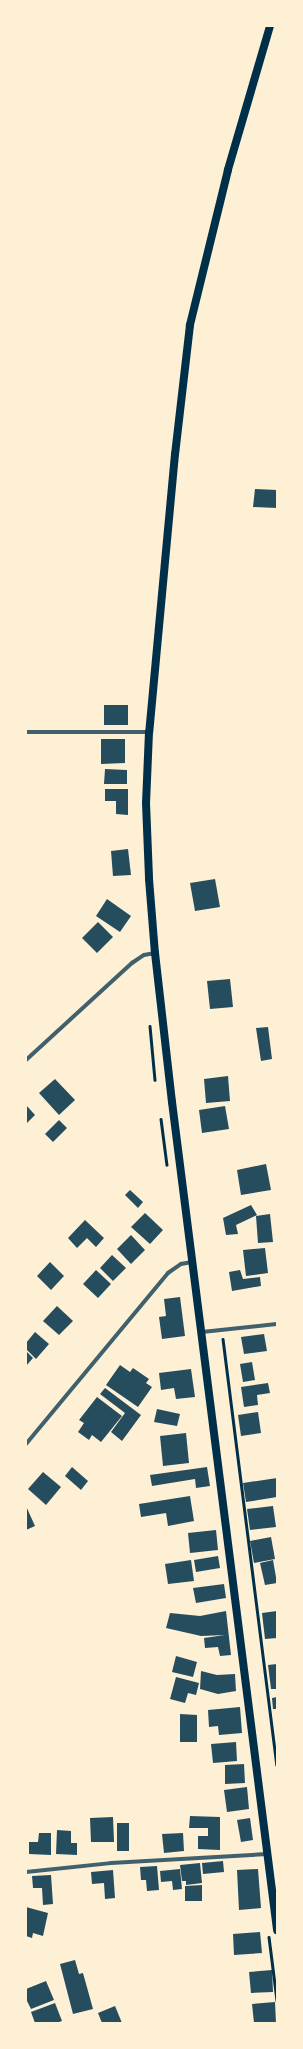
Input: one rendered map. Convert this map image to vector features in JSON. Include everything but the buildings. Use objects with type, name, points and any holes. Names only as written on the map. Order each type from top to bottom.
[{"type":"main road","points":[[270,26],[228,170],[190,325],[175,454],[149,732],[146,802],[149,879],[155,954],[172,1102],[277,1930]]},
{"type":"street","points":[[26,732],[149,732]]},
{"type":"street","points":[[26,1060],[132,963],[144,955],[155,954]]},
{"type":"street","points":[[26,1444],[168,1273],[181,1264],[193,1262]]},
{"type":"street","points":[[202,1332],[277,1324]]},
{"type":"street","points":[[26,1872],[111,1863],[268,1854]]},
{"type":"path","points":[[222,1330],[277,1765]]}]
